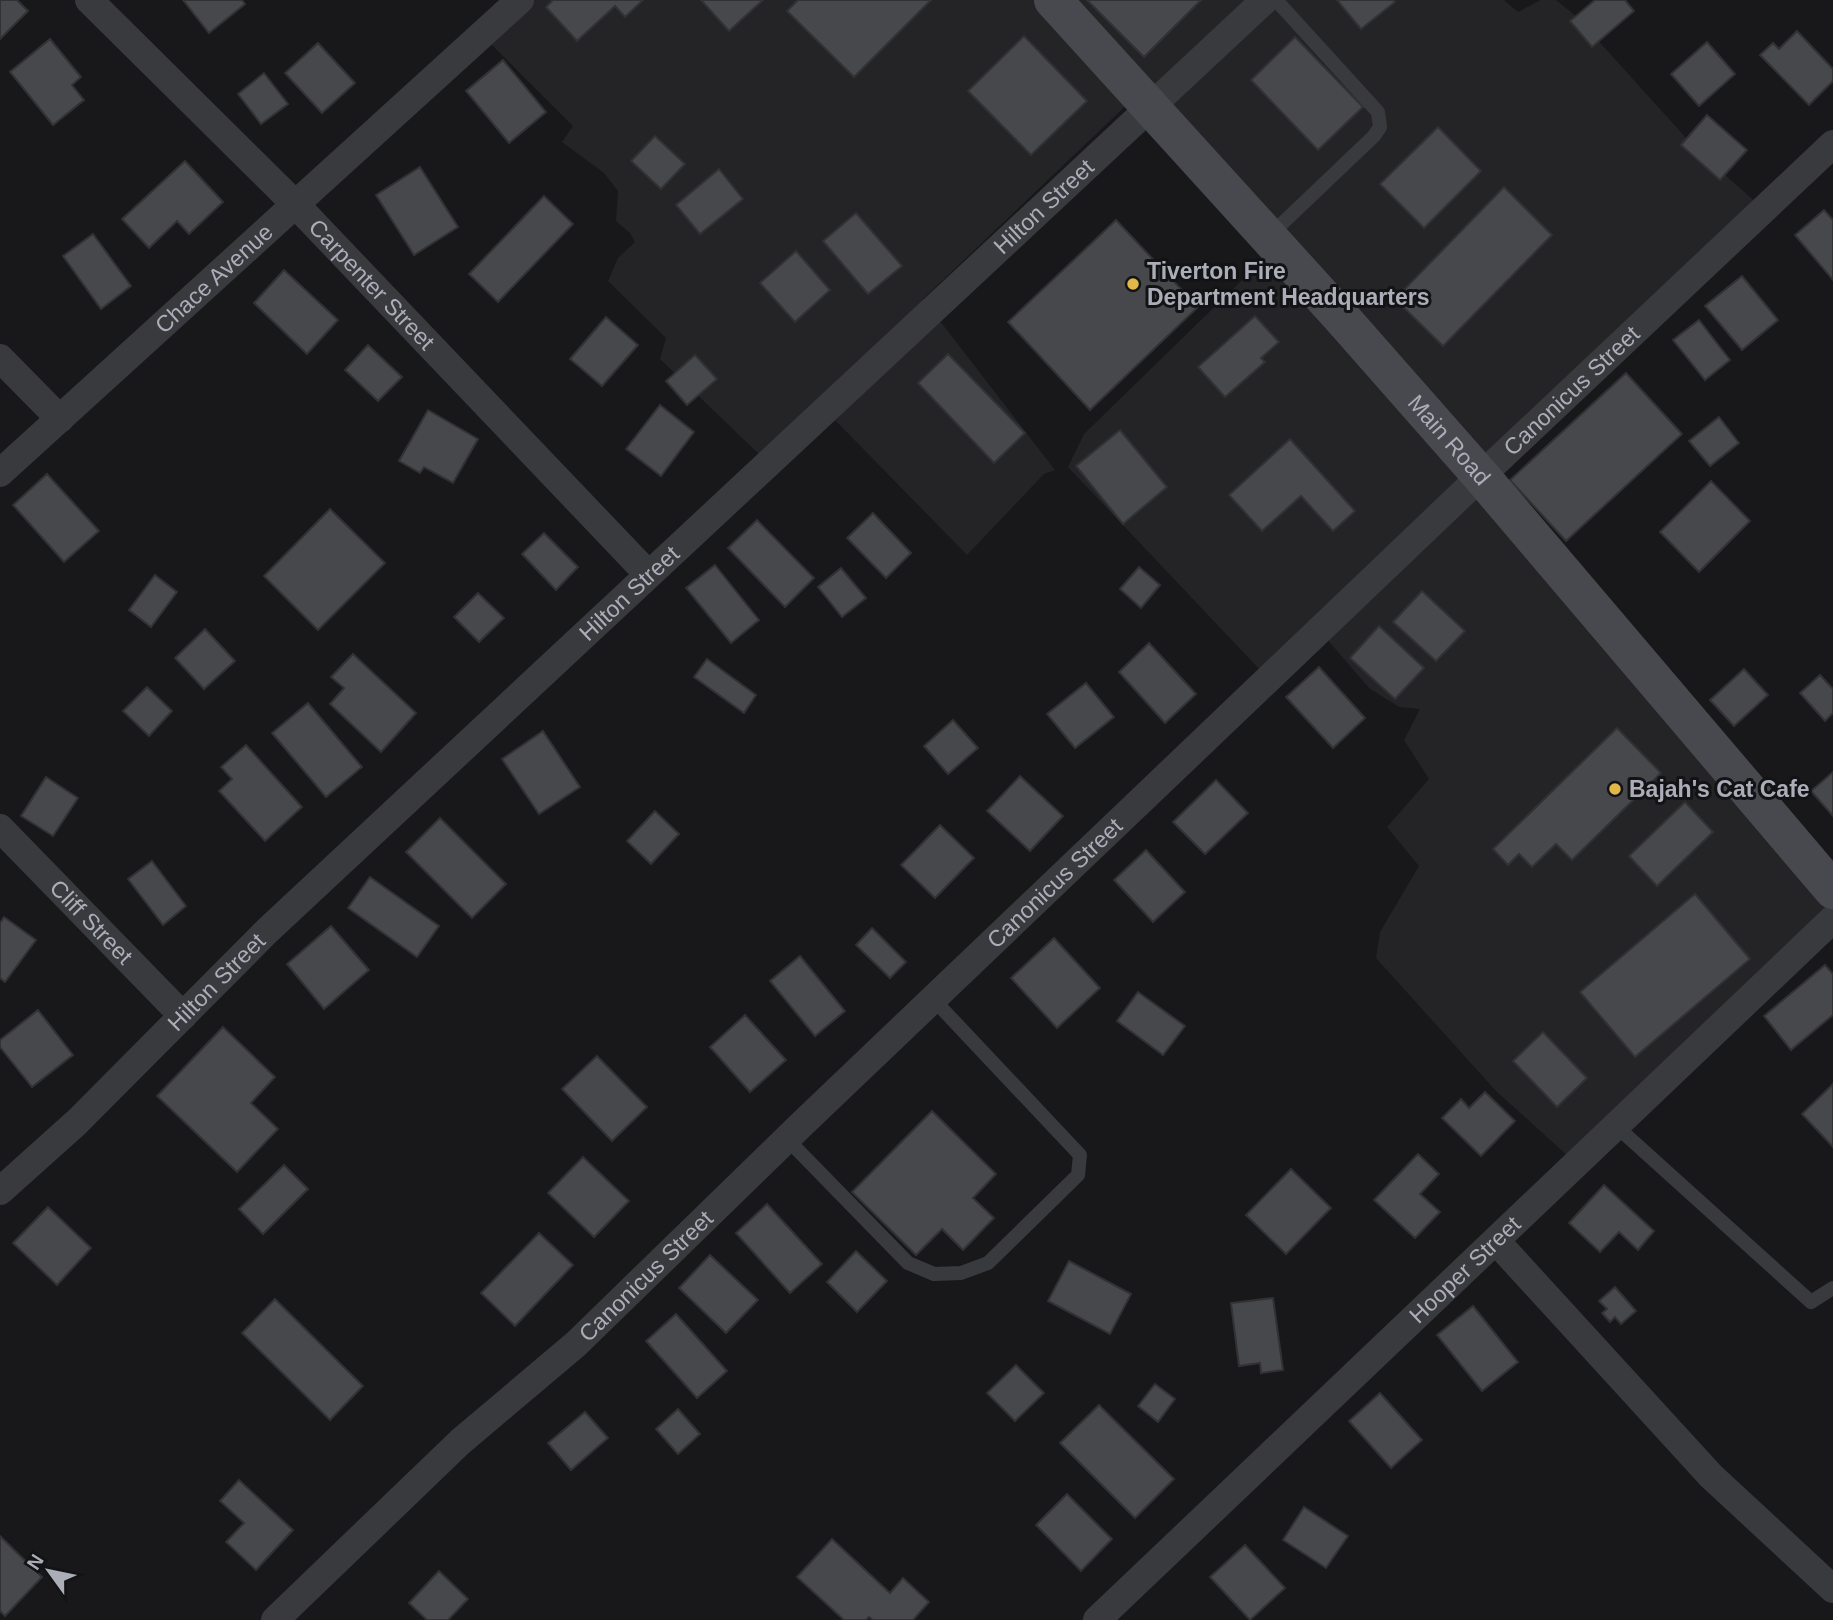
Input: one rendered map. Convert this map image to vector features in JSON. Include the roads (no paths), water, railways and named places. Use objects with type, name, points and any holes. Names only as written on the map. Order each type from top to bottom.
[{"type":"main road","name":"Main Road","points":[[1053,0],[1481,476],[1833,890]]},
{"type":"street","name":"Carpenter Street","points":[[89,0],[296,206],[648,574]]},
{"type":"street","name":"Chace Avenue","points":[[0,473],[520,0]]},
{"type":"street","name":"Hilton Street","points":[[0,1191],[77,1122],[267,931],[1265,0]]},
{"type":"street","name":"Canonicus Street","points":[[275,1620],[460,1443],[576,1344],[933,999],[1833,144]]},
{"type":"street","points":[[0,358],[60,419]]},
{"type":"street","name":"Cliff Street","points":[[0,828],[183,1016]]},
{"type":"street","name":"Hooper Street","points":[[1097,1620],[1833,919]]},
{"type":"street","points":[[1496,1241],[1711,1476],[1833,1589]]},
{"type":"lane","points":[[1268,237],[1374,136],[1380,127],[1378,112],[1276,0]]},
{"type":"lane","points":[[788,1139],[908,1263],[934,1274],[961,1273],[988,1263],[1078,1175],[1080,1155],[933,999]]},
{"type":"lane","points":[[1616,1126],[1811,1302],[1833,1287]]},
{"type":"place","name":"Tiverton Fire Department Headquarters","points":[[1133,284]]},
{"type":"place","name":"Bajah's Cat Cafe","points":[[1615,789]]}]
